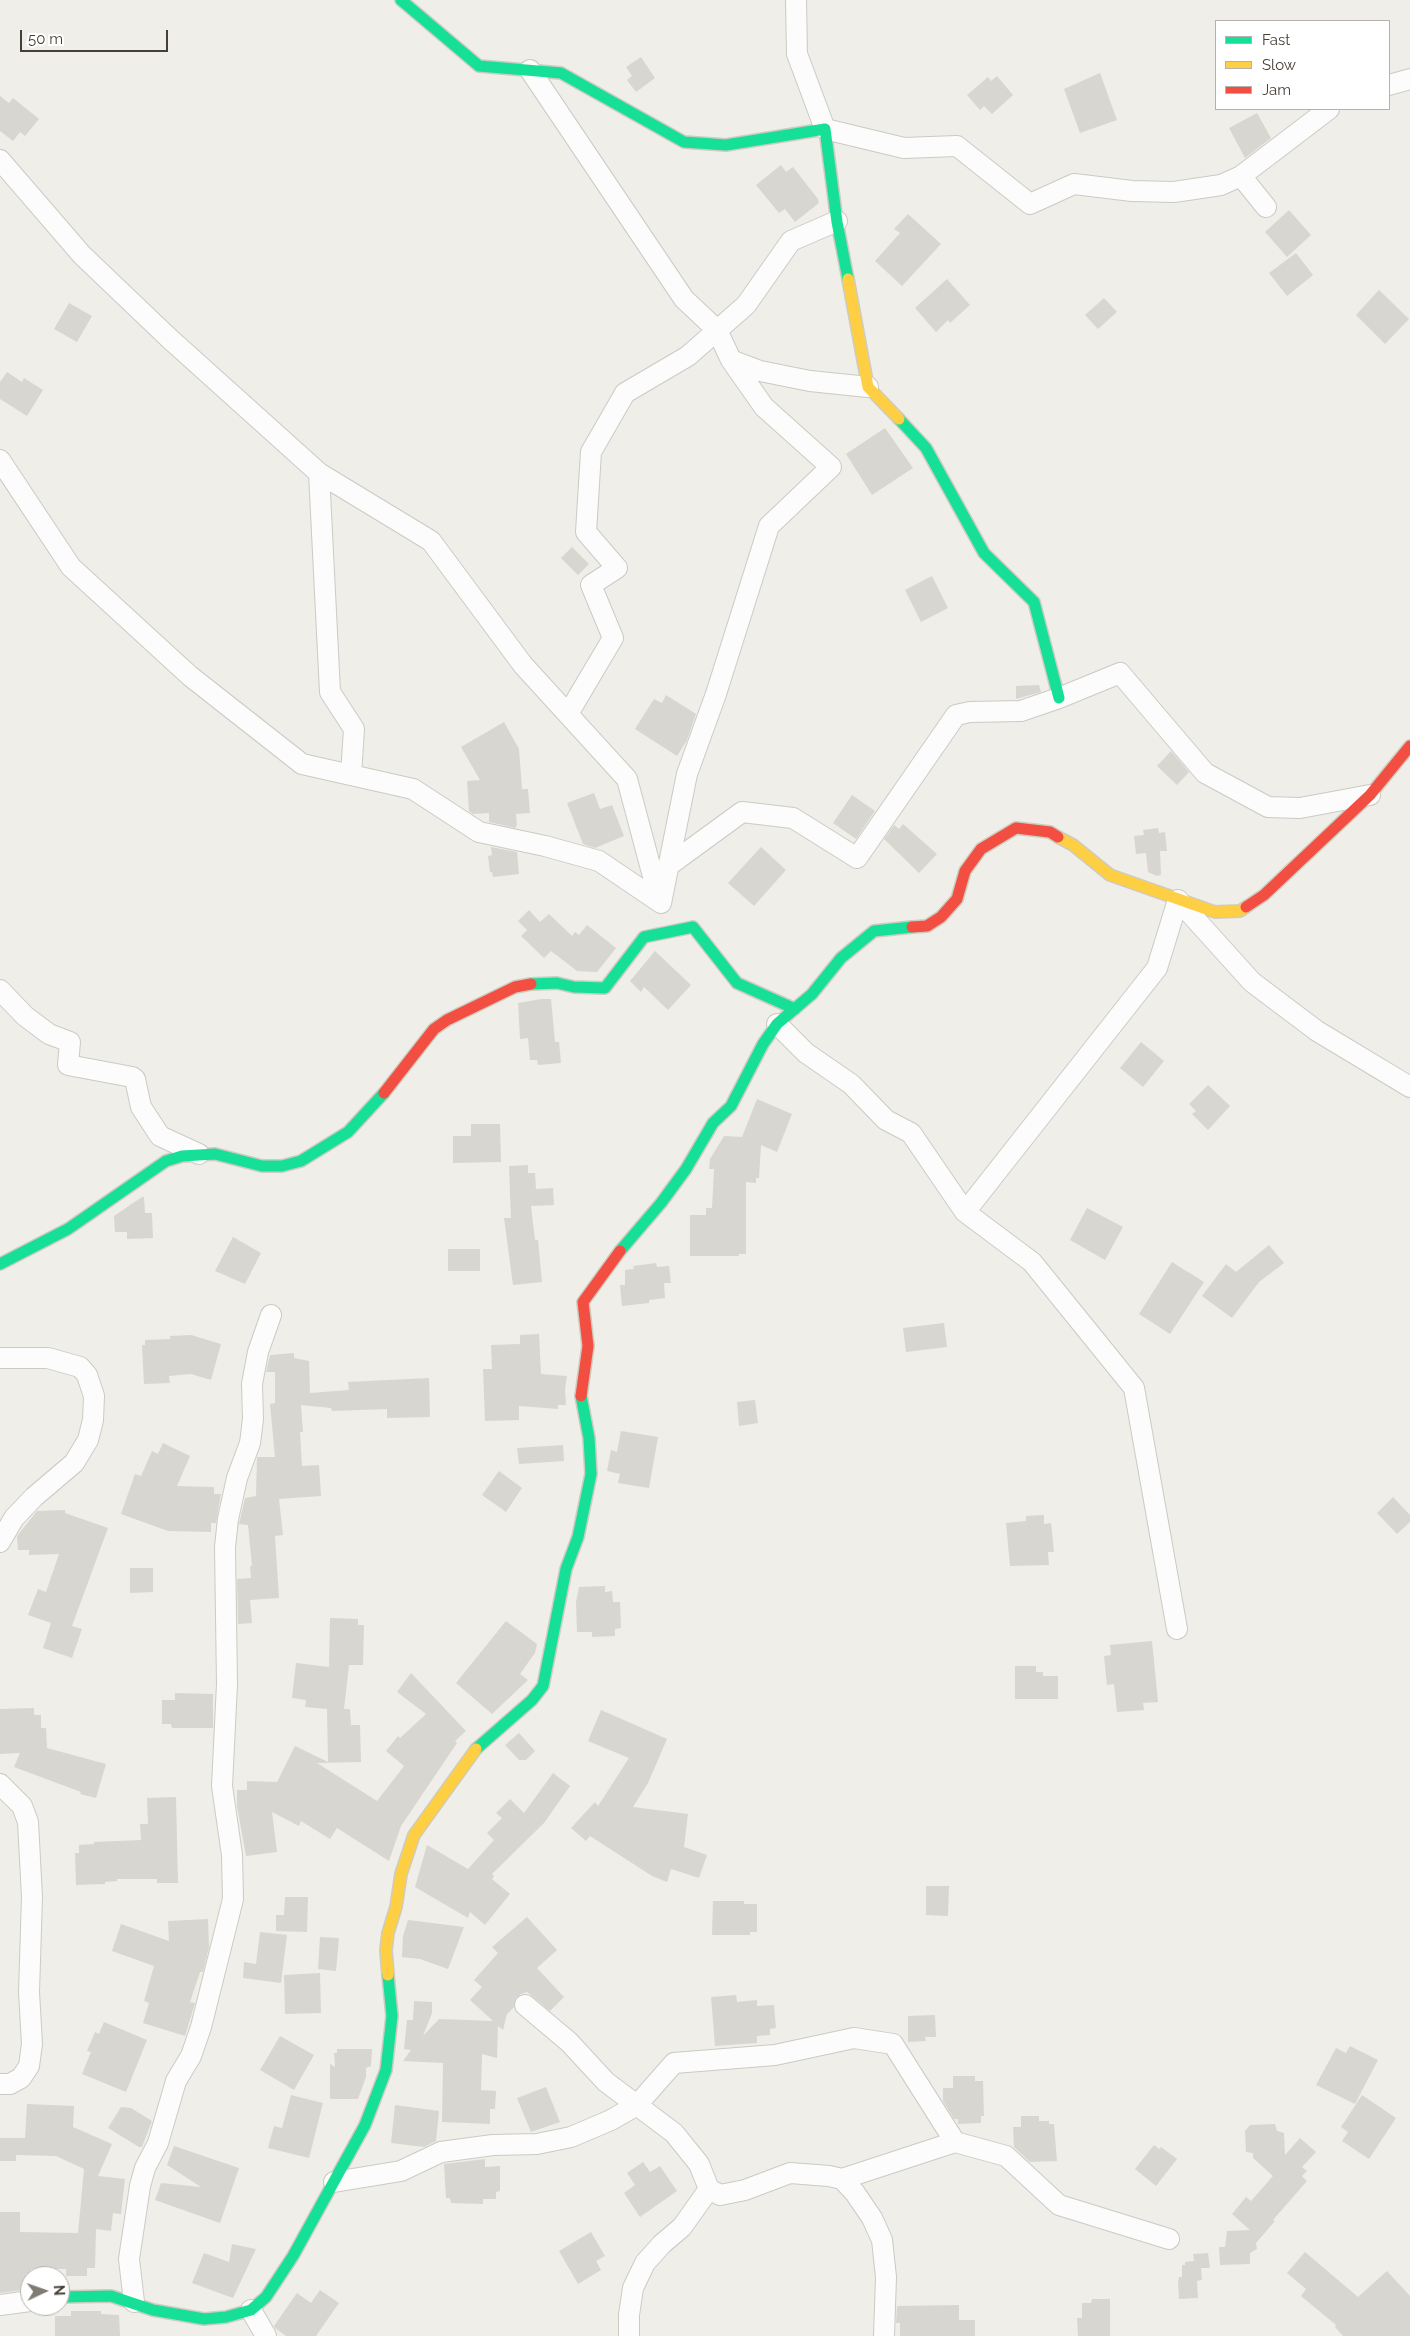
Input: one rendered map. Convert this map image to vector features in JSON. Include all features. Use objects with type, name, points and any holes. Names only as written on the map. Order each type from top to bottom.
[{"type":"street","points":[[402,0],[479,66],[561,73],[684,142],[726,145],[825,129],[904,148],[957,146],[1030,204],[1074,184],[1132,191],[1174,192],[1221,185],[1241,176],[1328,110]]},
{"type":"street","points":[[796,0],[797,54],[825,129],[837,221],[868,387],[926,448],[984,553],[1034,602],[1060,698]]},
{"type":"street","points":[[530,70],[684,299],[718,330],[732,360],[764,407],[831,467],[769,526],[716,694],[687,774],[661,904]]},
{"type":"street","points":[[1390,85],[1410,79]]},
{"type":"street","points":[[0,160],[82,255],[170,339],[319,473],[431,541],[524,665],[627,779],[661,904]]},
{"type":"street","points":[[1241,176],[1266,207]]},
{"type":"street","points":[[568,714],[613,638],[591,584],[617,568],[586,532],[591,452],[625,393],[688,356],[746,305],[791,241],[837,221]]},
{"type":"street","points":[[732,360],[760,371],[802,379],[868,387]]},
{"type":"street","points":[[0,460],[71,567],[183,669],[302,764],[412,789],[479,832],[599,860],[661,904]]},
{"type":"street","points":[[319,473],[330,692],[354,729],[351,775]]},
{"type":"street","points":[[668,866],[742,812],[792,818],[857,858],[956,716],[970,712],[1021,711],[1060,698],[1120,673],[1205,773],[1268,807],[1300,808],[1370,795]]},
{"type":"street","points":[[70,2296],[111,2296],[154,2310],[204,2319],[226,2317],[251,2310],[266,2297],[281,2276],[334,2182],[365,2125],[386,2070],[392,2016],[386,1950],[388,1933],[396,1907],[402,1874],[414,1835],[476,1749],[532,1700],[543,1686],[566,1568],[578,1537],[591,1474],[589,1438],[580,1391],[588,1346],[583,1302],[628,1239],[660,1203],[686,1169],[713,1123],[730,1106],[742,1088],[763,1044],[777,1024],[812,994],[840,958],[874,930],[927,926],[941,917],[956,899],[965,871],[981,849],[1016,828],[1050,832],[1073,845],[1110,875],[1215,912],[1240,911],[1264,895],[1370,795],[1410,746]]},
{"type":"street","points":[[1178,900],[1252,982],[1317,1031],[1410,1087]]},
{"type":"street","points":[[965,1212],[1157,968],[1178,900]]},
{"type":"street","points":[[0,1264],[68,1229],[166,1161],[182,1156],[214,1154],[262,1166],[282,1166],[301,1162],[348,1132],[389,1086],[434,1030],[447,1020],[515,987],[540,983],[557,983],[574,988],[605,988],[644,937],[693,927],[737,983],[795,1009]]},
{"type":"street","points":[[0,990],[25,1016],[49,1034],[70,1042],[67,1062],[72,1067],[135,1079],[140,1106],[160,1136],[200,1155]]},
{"type":"street","points":[[777,1024],[806,1053],[851,1084],[886,1120],[911,1133],[965,1212],[1032,1262],[1134,1388],[1178,1630]]},
{"type":"street","points":[[134,2302],[129,2259],[140,2186],[145,2168],[158,2143],[176,2081],[191,2056],[201,2027],[233,1899],[232,1854],[222,1786],[227,1684],[225,1548],[228,1519],[250,1443],[253,1419],[252,1384],[258,1352],[270,1316]]},
{"type":"street","points":[[0,1358],[48,1358],[80,1367],[87,1375],[94,1396],[93,1420],[88,1440],[74,1463],[34,1497],[14,1518],[0,1542]]},
{"type":"street","points":[[0,1784],[22,1806],[28,1822],[32,1897],[29,1973],[32,2044],[29,2066],[21,2078],[10,2084],[0,2084]]},
{"type":"street","points":[[525,2005],[569,2042],[606,2082],[674,2132],[699,2164],[709,2189],[720,2195],[745,2190],[790,2173],[829,2176],[842,2180],[855,2193],[872,2218],[882,2240],[886,2277],[884,2336]]},
{"type":"street","points":[[334,2182],[401,2171],[441,2152],[493,2145],[537,2144],[571,2137],[611,2120],[637,2105],[674,2063],[775,2055],[854,2038],[893,2044],[955,2142]]},
{"type":"street","points":[[842,2180],[955,2142],[1006,2156],[1059,2205],[1170,2240]]},
{"type":"street","points":[[629,2336],[629,2315],[633,2288],[645,2263],[662,2244],[682,2227],[709,2189]]},
{"type":"street","points":[[0,2304],[20,2302]]},
{"type":"street","points":[[251,2310],[266,2336]]},
{"type":"building","points":[[641,57],[655,78],[636,92],[627,80],[632,76],[626,67]]},
{"type":"building","points":[[1100,73],[1117,120],[1080,133],[1064,89]]},
{"type":"building","points":[[997,76],[1013,95],[992,114],[984,106],[980,110],[967,95],[988,77],[991,81]]},
{"type":"building","points":[[0,96],[9,103],[13,98],[39,119],[25,136],[20,132],[13,141],[0,131]]},
{"type":"building","points":[[1257,113],[1271,138],[1245,158],[1229,128]]},
{"type":"building","points":[[781,165],[786,172],[793,167],[818,199],[819,203],[795,222],[785,209],[779,213],[756,185]]},
{"type":"building","points":[[1289,210],[1311,235],[1287,257],[1265,232]]},
{"type":"building","points":[[908,214],[941,244],[902,286],[875,261],[900,233],[894,229]]},
{"type":"building","points":[[1296,253],[1313,275],[1287,296],[1269,273]]},
{"type":"building","points":[[947,279],[970,305],[950,323],[948,320],[936,332],[915,308]]},
{"type":"building","points":[[1379,290],[1409,319],[1385,344],[1356,315]]},
{"type":"building","points":[[1104,298],[1117,312],[1098,329],[1085,315]]},
{"type":"building","points":[[69,303],[92,316],[77,342],[54,329]]},
{"type":"building","points":[[7,372],[22,382],[24,378],[43,390],[27,416],[0,399],[0,382]]},
{"type":"building","points":[[885,428],[913,468],[872,495],[846,454]]},
{"type":"building","points":[[572,547],[589,564],[578,575],[561,558]]},
{"type":"building","points":[[932,576],[948,608],[921,622],[905,590]]},
{"type":"building","points":[[1039,685],[1041,692],[1016,699],[1016,686]]},
{"type":"building","points":[[666,695],[696,714],[687,740],[677,756],[635,729],[654,699],[662,703]]},
{"type":"building","points":[[504,722],[519,749],[522,789],[528,789],[530,813],[516,814],[517,825],[515,828],[489,822],[489,813],[473,814],[469,811],[467,781],[480,780],[461,747]]},
{"type":"building","points":[[1171,751],[1189,772],[1177,785],[1157,766]]},
{"type":"building","points":[[594,793],[600,809],[612,805],[624,836],[595,848],[583,844],[567,803]]},
{"type":"building","points":[[852,795],[875,811],[856,839],[833,823]]},
{"type":"building","points":[[903,824],[937,854],[919,873],[884,839],[894,825],[899,829]]},
{"type":"building","points":[[1158,828],[1159,833],[1165,832],[1167,851],[1160,851],[1161,875],[1157,876],[1148,872],[1146,853],[1136,854],[1134,836],[1144,835],[1143,830]]},
{"type":"building","points":[[491,847],[517,852],[519,874],[493,877],[492,872],[490,872],[488,856],[492,855]]},
{"type":"building","points":[[761,847],[786,870],[754,906],[728,883]]},
{"type":"building","points":[[529,910],[540,922],[549,914],[572,936],[575,932],[579,935],[587,925],[616,948],[597,972],[577,971],[551,951],[544,958],[521,936],[527,930],[518,921]]},
{"type":"building","points":[[655,951],[691,985],[668,1010],[644,987],[641,992],[630,981]]},
{"type":"building","points":[[551,999],[555,1042],[559,1042],[561,1063],[538,1065],[537,1060],[530,1060],[528,1038],[520,1039],[518,1003]]},
{"type":"building","points":[[1141,1042],[1164,1061],[1143,1087],[1120,1068]]},
{"type":"building","points":[[1208,1085],[1230,1106],[1208,1130],[1192,1114],[1196,1111],[1189,1104]]},
{"type":"building","points":[[757,1099],[792,1114],[777,1152],[761,1145],[759,1178],[756,1178],[756,1183],[746,1182],[746,1254],[739,1254],[739,1256],[690,1256],[690,1215],[706,1215],[706,1208],[712,1208],[714,1169],[709,1169],[710,1159],[724,1136],[742,1137]]},
{"type":"building","points":[[471,1124],[500,1124],[501,1162],[453,1163],[453,1136],[471,1136]]},
{"type":"building","points":[[528,1165],[528,1173],[535,1173],[536,1189],[553,1188],[554,1205],[531,1206],[535,1240],[538,1240],[542,1282],[513,1285],[504,1218],[511,1218],[509,1166]]},
{"type":"building","points":[[144,1197],[145,1213],[152,1213],[153,1238],[127,1239],[127,1232],[115,1232],[114,1216]]},
{"type":"building","points":[[1087,1208],[1123,1227],[1105,1260],[1070,1240]]},
{"type":"building","points":[[233,1237],[261,1253],[245,1284],[215,1271]]},
{"type":"building","points":[[1269,1245],[1284,1263],[1259,1282],[1232,1318],[1202,1296],[1226,1264],[1236,1272]]},
{"type":"building","points":[[448,1249],[480,1249],[480,1271],[448,1271]]},
{"type":"building","points":[[1172,1262],[1204,1282],[1170,1334],[1139,1314]]},
{"type":"building","points":[[656,1263],[657,1267],[669,1266],[671,1283],[664,1283],[665,1298],[649,1300],[649,1303],[622,1306],[620,1285],[625,1285],[625,1270],[634,1269],[633,1266]]},
{"type":"building","points":[[944,1323],[947,1347],[906,1352],[903,1328]]},
{"type":"building","points":[[539,1334],[541,1374],[567,1376],[565,1389],[566,1405],[558,1405],[558,1409],[519,1406],[519,1420],[485,1421],[483,1369],[492,1369],[491,1345],[520,1344],[520,1335]]},
{"type":"building","points":[[191,1335],[221,1344],[211,1380],[191,1374],[169,1376],[170,1383],[144,1384],[142,1345],[145,1345],[145,1340],[170,1339],[170,1336]]},
{"type":"building","points":[[294,1353],[294,1358],[309,1361],[310,1393],[349,1390],[348,1382],[429,1378],[430,1417],[387,1418],[387,1409],[332,1411],[331,1408],[301,1405],[303,1432],[300,1432],[302,1466],[319,1465],[321,1496],[279,1499],[283,1535],[275,1536],[279,1598],[250,1600],[252,1623],[238,1624],[237,1579],[251,1578],[250,1566],[252,1566],[248,1525],[239,1524],[245,1498],[256,1496],[257,1457],[275,1457],[270,1404],[275,1403],[275,1372],[266,1372],[270,1355]]},
{"type":"building","points":[[755,1400],[758,1423],[739,1426],[737,1402]]},
{"type":"building","points":[[621,1431],[658,1437],[649,1488],[618,1483],[620,1474],[607,1471],[611,1450],[617,1452]]},
{"type":"building","points":[[163,1443],[190,1456],[177,1486],[214,1487],[214,1494],[221,1494],[216,1523],[211,1523],[211,1532],[168,1531],[121,1514],[135,1474],[141,1476],[152,1451],[158,1454]]},
{"type":"building","points":[[563,1445],[564,1461],[519,1464],[517,1448]]},
{"type":"building","points":[[499,1471],[522,1488],[506,1512],[482,1495]]},
{"type":"building","points":[[1393,1497],[1410,1515],[1410,1522],[1397,1534],[1377,1513]]},
{"type":"building","points":[[65,1510],[65,1513],[108,1528],[72,1626],[82,1629],[72,1658],[43,1648],[51,1623],[28,1615],[38,1589],[46,1592],[59,1554],[29,1555],[29,1550],[18,1550],[17,1536],[37,1511]]},
{"type":"building","points":[[1044,1515],[1044,1524],[1051,1523],[1054,1552],[1048,1552],[1049,1565],[1010,1566],[1006,1523],[1026,1521],[1026,1516]]},
{"type":"building","points":[[130,1568],[153,1568],[153,1592],[130,1593]]},
{"type":"building","points":[[605,1586],[605,1592],[612,1591],[613,1602],[620,1602],[621,1628],[615,1629],[615,1636],[592,1637],[592,1632],[577,1632],[576,1602],[579,1587]]},
{"type":"building","points":[[330,1618],[358,1619],[358,1625],[364,1625],[363,1665],[349,1665],[344,1709],[350,1709],[351,1725],[360,1725],[361,1762],[317,1763],[377,1801],[404,1766],[386,1751],[398,1736],[400,1738],[426,1714],[397,1692],[411,1673],[466,1731],[455,1741],[457,1743],[401,1826],[389,1861],[337,1828],[330,1839],[301,1821],[299,1826],[272,1812],[277,1852],[246,1856],[237,1806],[237,1790],[247,1790],[247,1781],[277,1782],[295,1746],[328,1762],[327,1709],[305,1707],[306,1700],[292,1698],[296,1663],[329,1667]]},
{"type":"building","points":[[506,1621],[537,1644],[535,1653],[520,1674],[528,1680],[492,1714],[456,1683]]},
{"type":"building","points":[[1152,1641],[1158,1702],[1143,1703],[1144,1710],[1117,1712],[1114,1684],[1107,1685],[1104,1656],[1111,1655],[1110,1645]]},
{"type":"building","points":[[1015,1666],[1036,1666],[1036,1672],[1043,1672],[1043,1676],[1058,1676],[1058,1699],[1015,1699]]},
{"type":"building","points":[[175,1693],[213,1694],[213,1728],[172,1728],[171,1724],[162,1724],[162,1700],[175,1700]]},
{"type":"building","points":[[34,1708],[34,1715],[41,1715],[41,1728],[46,1728],[47,1748],[106,1764],[96,1798],[80,1794],[81,1792],[14,1767],[20,1753],[0,1754],[0,1709]]},
{"type":"building","points":[[601,1710],[667,1739],[648,1783],[633,1807],[688,1814],[684,1847],[707,1855],[699,1878],[671,1869],[667,1882],[652,1876],[590,1836],[586,1841],[571,1828],[595,1802],[598,1806],[629,1758],[588,1741]]},
{"type":"building","points":[[519,1733],[535,1751],[526,1760],[519,1760],[505,1745]]},
{"type":"building","points":[[553,1773],[570,1786],[544,1823],[492,1874],[494,1876],[492,1879],[510,1894],[485,1925],[470,1912],[468,1918],[415,1887],[427,1845],[468,1869],[494,1840],[487,1833],[502,1818],[496,1813],[510,1799],[524,1813]]},
{"type":"building","points":[[176,1797],[178,1883],[157,1883],[157,1879],[117,1879],[117,1881],[105,1882],[105,1884],[76,1885],[75,1853],[79,1853],[79,1845],[94,1844],[94,1842],[141,1840],[140,1824],[148,1824],[147,1798]]},
{"type":"building","points":[[926,1886],[949,1886],[948,1916],[926,1915]]},
{"type":"building","points":[[285,1897],[308,1897],[307,1932],[276,1931],[276,1915],[284,1915]]},
{"type":"building","points":[[713,1901],[744,1901],[744,1904],[757,1904],[757,1932],[750,1932],[750,1935],[712,1935]]},
{"type":"building","points":[[527,1917],[557,1950],[537,1968],[564,1997],[550,2011],[527,1992],[521,1994],[516,1998],[514,2007],[507,2014],[503,2030],[498,2026],[497,2058],[482,2054],[481,2090],[496,2091],[495,2109],[490,2109],[490,2124],[442,2122],[443,2063],[403,2061],[411,2050],[404,2049],[407,2020],[413,2020],[414,2001],[432,2002],[432,2013],[423,2036],[439,2019],[493,2021],[470,2000],[482,1987],[474,1980],[498,1953],[492,1947]]},
{"type":"building","points":[[208,1919],[209,1947],[203,1972],[200,1972],[190,2002],[195,2003],[185,2036],[143,2023],[149,2003],[144,2001],[154,1966],[112,1951],[121,1924],[169,1941],[168,1921]]},
{"type":"building","points":[[408,1920],[464,1927],[448,1969],[420,1959],[402,1957],[403,1936]]},
{"type":"building","points":[[260,1932],[287,1935],[281,1983],[243,1978],[244,1962],[256,1964]]},
{"type":"building","points":[[320,1937],[339,1938],[336,1971],[318,1969]]},
{"type":"building","points":[[320,1973],[321,2013],[285,2014],[284,1975]]},
{"type":"building","points":[[736,1995],[737,2002],[757,2000],[757,2006],[774,2005],[776,2028],[770,2029],[770,2035],[757,2036],[757,2043],[715,2046],[711,1997]]},
{"type":"building","points":[[935,2015],[936,2037],[925,2037],[926,2041],[908,2042],[908,2016]]},
{"type":"building","points":[[104,2022],[147,2040],[126,2092],[82,2074],[91,2052],[87,2051],[95,2032],[99,2034]]},
{"type":"building","points":[[280,2036],[314,2055],[294,2090],[260,2070]]},
{"type":"building","points":[[1350,2046],[1378,2060],[1355,2104],[1316,2085],[1336,2048],[1346,2053]]},
{"type":"building","points":[[337,2049],[372,2049],[371,2066],[366,2068],[366,2077],[358,2099],[330,2099],[330,2064],[335,2067],[334,2053],[337,2053]]},
{"type":"building","points":[[953,2076],[975,2076],[975,2081],[983,2081],[984,2116],[981,2116],[981,2123],[958,2124],[958,2119],[954,2119],[943,2101],[943,2088],[953,2088]]},
{"type":"building","points":[[546,2087],[560,2122],[531,2132],[517,2098]]},
{"type":"building","points":[[291,2095],[323,2103],[309,2158],[268,2148],[274,2126],[282,2128]]},
{"type":"building","points":[[1362,2095],[1396,2118],[1369,2159],[1342,2141],[1348,2132],[1341,2127]]},
{"type":"building","points":[[27,2104],[74,2106],[73,2127],[112,2144],[98,2176],[125,2179],[121,2214],[113,2213],[111,2231],[96,2229],[95,2268],[87,2268],[87,2276],[70,2276],[70,2266],[20,2266],[20,2290],[0,2293],[0,2212],[20,2212],[20,2232],[78,2233],[84,2169],[56,2156],[16,2155],[16,2161],[0,2161],[0,2138],[25,2138]]},
{"type":"building","points":[[395,2105],[439,2111],[436,2141],[424,2147],[391,2143]]},
{"type":"building","points":[[121,2107],[131,2108],[152,2121],[142,2147],[108,2128]]},
{"type":"building","points":[[1021,2116],[1039,2116],[1039,2121],[1049,2121],[1049,2124],[1054,2124],[1057,2161],[1030,2162],[1014,2147],[1013,2127],[1021,2127]]},
{"type":"building","points":[[1275,2124],[1277,2131],[1284,2133],[1285,2155],[1300,2138],[1316,2152],[1302,2167],[1307,2171],[1302,2176],[1307,2181],[1256,2243],[1257,2249],[1250,2253],[1250,2264],[1220,2265],[1219,2247],[1225,2247],[1227,2231],[1250,2230],[1232,2214],[1246,2197],[1251,2201],[1273,2176],[1253,2158],[1253,2153],[1246,2152],[1245,2131],[1250,2125]]},
{"type":"building","points":[[1154,2145],[1159,2149],[1161,2147],[1177,2159],[1156,2186],[1135,2169]]},
{"type":"building","points":[[174,2146],[239,2168],[220,2223],[155,2200],[161,2183],[201,2187],[167,2165]]},
{"type":"building","points":[[485,2159],[485,2167],[500,2166],[500,2191],[496,2192],[496,2199],[483,2199],[483,2204],[451,2203],[450,2198],[446,2198],[444,2164]]},
{"type":"building","points":[[643,2162],[650,2172],[660,2166],[677,2191],[640,2217],[624,2193],[635,2185],[627,2173]]},
{"type":"building","points":[[591,2232],[605,2256],[596,2261],[601,2270],[578,2284],[559,2251]]},
{"type":"building","points":[[232,2244],[256,2249],[233,2298],[192,2283],[204,2253],[229,2262]]},
{"type":"building","points":[[1305,2252],[1358,2297],[1387,2271],[1410,2296],[1410,2336],[1343,2336],[1335,2327],[1336,2325],[1301,2296],[1306,2289],[1287,2273]]},
{"type":"building","points":[[1208,2253],[1210,2268],[1201,2268],[1202,2280],[1197,2281],[1198,2298],[1179,2299],[1178,2281],[1179,2277],[1182,2277],[1182,2265],[1185,2265],[1185,2262],[1194,2261],[1193,2254]]},
{"type":"building","points":[[320,2290],[339,2303],[316,2336],[286,2336],[275,2328],[274,2326],[297,2293],[311,2303]]},
{"type":"building","points":[[1092,2299],[1110,2299],[1110,2336],[1078,2336],[1077,2318],[1082,2318],[1082,2303],[1091,2303]]},
{"type":"building","points":[[959,2305],[959,2320],[975,2320],[975,2336],[900,2336],[900,2323],[896,2323],[897,2306]]},
{"type":"building","points":[[71,2311],[101,2311],[101,2314],[119,2315],[120,2336],[55,2336],[55,2316],[71,2316]]},
{"type":"traffic: fast","points":[[401,0],[479,66],[561,73],[684,142],[726,145],[825,129],[837,222],[848,279]]},
{"type":"traffic: fast","points":[[899,419],[926,448],[984,553],[1034,602],[1059,698]]},
{"type":"traffic: fast","points":[[531,984],[557,983],[574,987],[605,988],[644,937],[693,927],[737,983],[795,1009]]},
{"type":"traffic: fast","points":[[620,1251],[661,1203],[686,1169],[713,1123],[731,1106],[763,1044],[777,1024],[812,994],[841,958],[874,931],[912,927]]},
{"type":"traffic: fast","points":[[0,1264],[68,1229],[166,1161],[182,1156],[215,1154],[262,1166],[282,1166],[301,1161],[348,1132],[384,1093]]},
{"type":"traffic: fast","points":[[476,1749],[532,1700],[543,1686],[566,1569],[578,1537],[591,1474],[589,1438],[581,1396]]},
{"type":"traffic: fast","points":[[70,2297],[111,2296],[153,2310],[204,2319],[226,2317],[251,2310],[266,2297],[293,2256],[365,2125],[386,2070],[392,2016],[388,1975]]},
{"type":"traffic: slow","points":[[848,279],[868,387],[899,419]]},
{"type":"traffic: slow","points":[[1058,837],[1073,845],[1110,875],[1215,912],[1240,911],[1246,907]]},
{"type":"traffic: slow","points":[[388,1975],[386,1950],[388,1933],[396,1907],[401,1874],[414,1835],[476,1749]]},
{"type":"traffic: jam","points":[[1246,907],[1264,895],[1370,795],[1410,746]]},
{"type":"traffic: jam","points":[[912,927],[927,926],[941,917],[957,899],[965,871],[981,849],[1016,828],[1050,832],[1058,837]]},
{"type":"traffic: jam","points":[[384,1093],[434,1029],[447,1020],[515,987],[531,984]]},
{"type":"traffic: jam","points":[[581,1396],[588,1346],[583,1302],[620,1251]]}]
